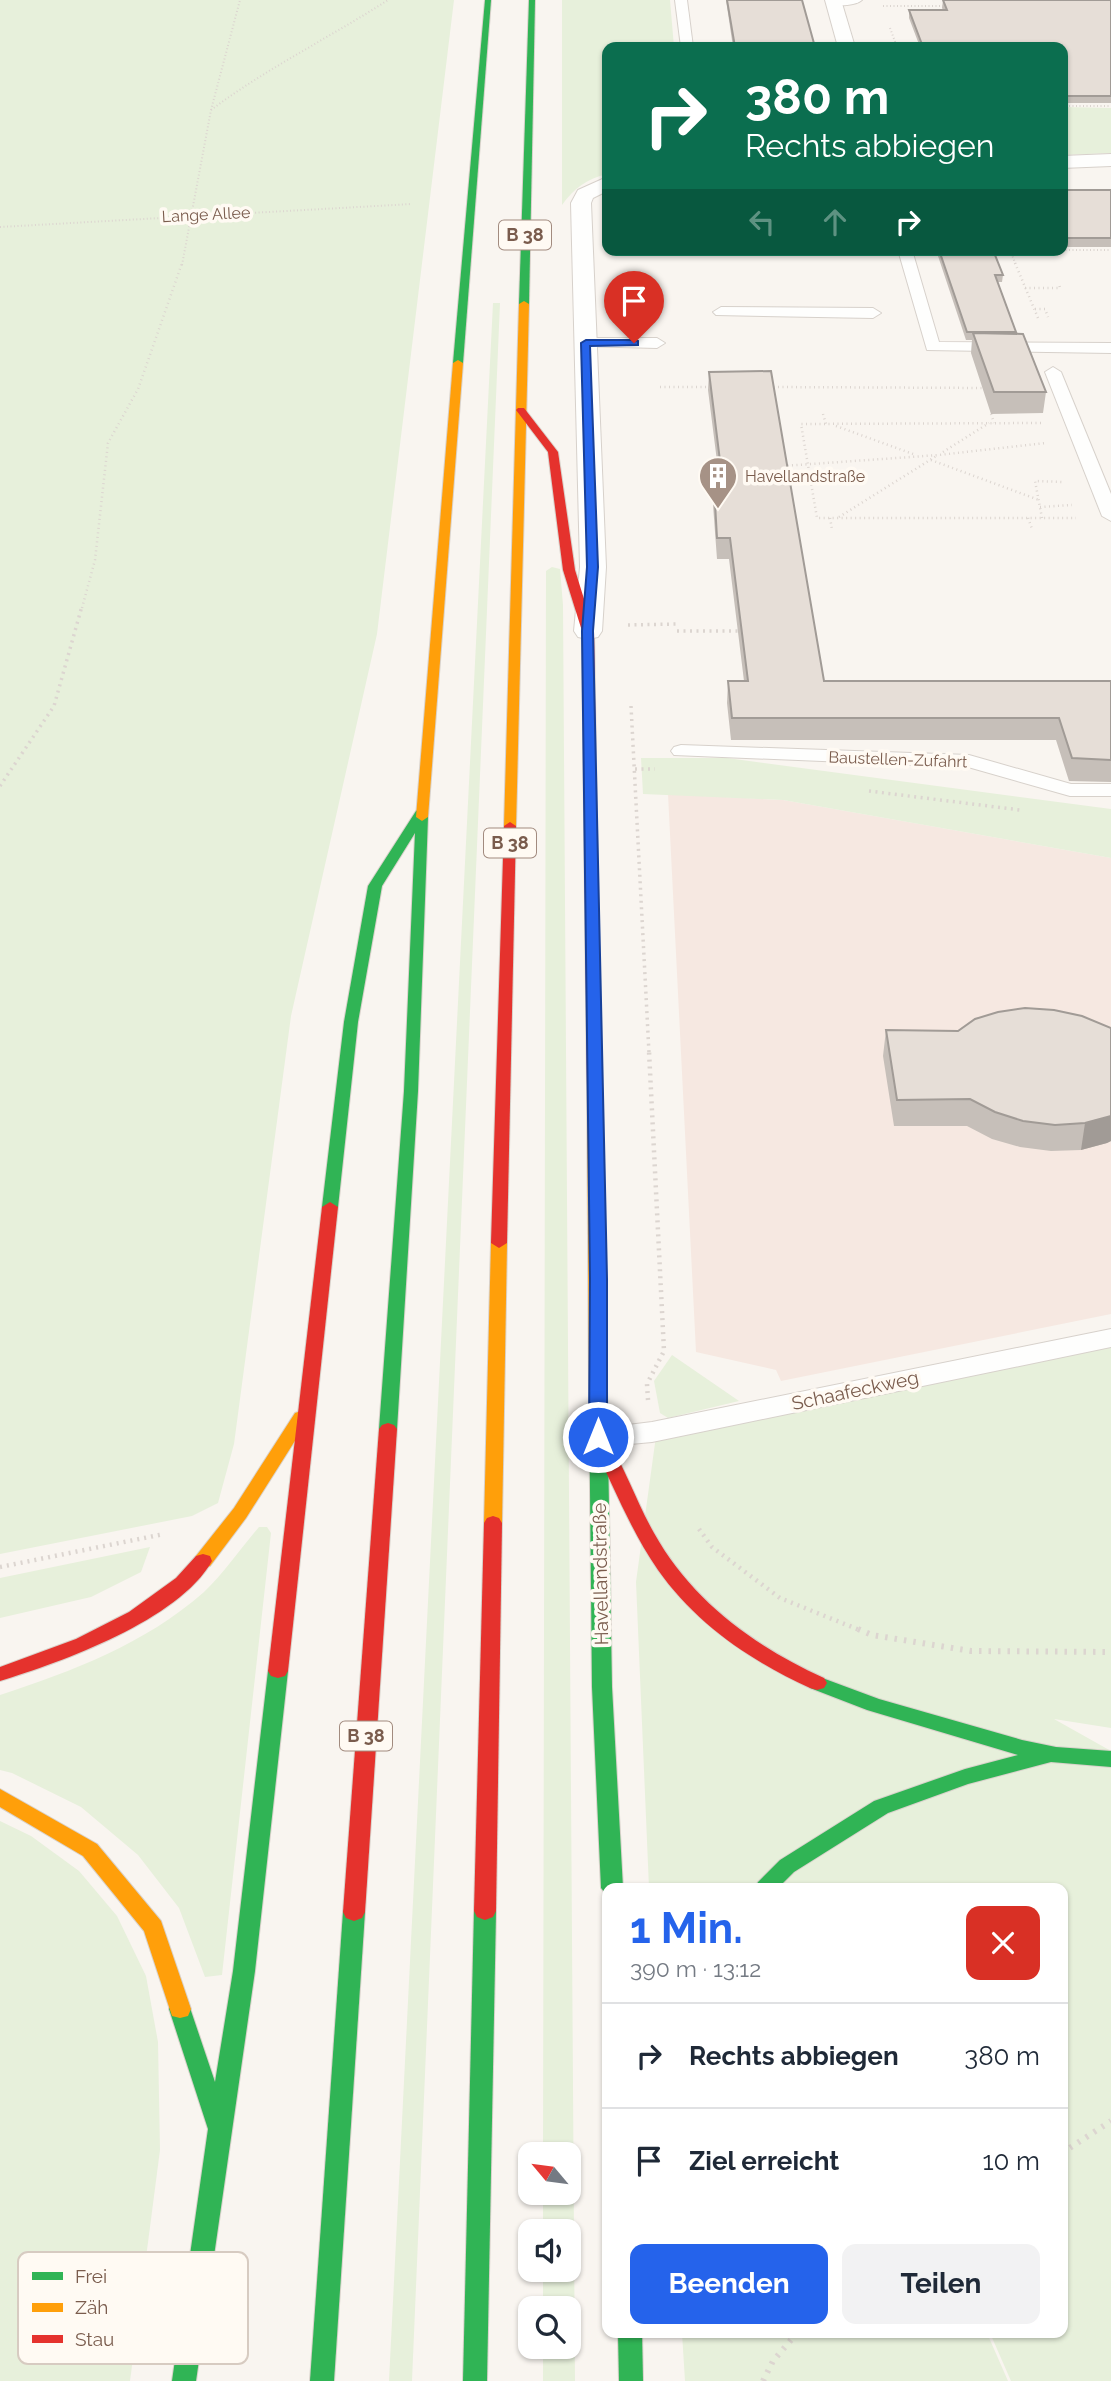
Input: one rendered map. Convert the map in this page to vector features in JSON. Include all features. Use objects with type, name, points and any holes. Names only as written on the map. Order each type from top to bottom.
[{"type":"main road","name":"B 38","points":[[322,2381],[411,1091],[422,810],[488,0]]},
{"type":"main road","name":"B 38","points":[[475,2381],[498,1304],[528,60],[532,0]]},
{"type":"main road","points":[[521,410],[553,452],[569,570],[588,631]]},
{"type":"main road","name":"Havellandstraße","points":[[588,631],[602,1687],[612,1883]]},
{"type":"main road","points":[[202,2252],[244,1971],[351,1022],[375,886],[422,810]]},
{"type":"main road","points":[[0,1674],[72,1650],[152,1607],[198,1568],[235,1522],[306,1409]]},
{"type":"main road","points":[[598,1437],[655,1548],[688,1595],[743,1642],[788,1671],[833,1692],[1048,1755],[1111,1759]]},
{"type":"main road","points":[[770,1883],[787,1866],[881,1807],[965,1777],[1048,1755]]},
{"type":"main road","points":[[0,1797],[90,1850],[153,1927],[219,2129]]},
{"type":"main road","points":[[630,2338],[631,2381]]},
{"type":"street","points":[[833,1],[845,42]]},
{"type":"street","points":[[1068,162],[1111,160]]},
{"type":"street","name":"Havellandstraße","points":[[588,631],[593,567],[581,203],[586,194],[602,186]]},
{"type":"lane","points":[[681,0],[686,42]]},
{"type":"lane","points":[[833,1],[856,1]]},
{"type":"lane","points":[[907,256],[933,347],[1111,348]]},
{"type":"lane","points":[[721,312],[873,313]]},
{"type":"lane","points":[[586,343],[656,343]]},
{"type":"lane","points":[[1053,372],[1111,516]]},
{"type":"lane","name":"Baustellen-Zufahrt","points":[[681,751],[970,761],[1070,790],[1111,790]]},
{"type":"lane","name":"Schaafeckweg","points":[[598,1437],[652,1432],[1111,1338]]},
{"type":"path","points":[[0,786],[54,706],[95,560],[108,443],[138,389],[180,275],[211,110],[240,0]]},
{"type":"path","points":[[211,110],[254,78],[338,32],[388,0]]},
{"type":"path","points":[[935,4],[939,14]]},
{"type":"path","points":[[880,6],[949,6]]},
{"type":"path","points":[[890,28],[895,42]]},
{"type":"path","points":[[1068,106],[1111,106]]},
{"type":"path","name":"Lange Allee","points":[[0,227],[412,204]]},
{"type":"path","points":[[1068,250],[1111,250]]},
{"type":"path","points":[[1012,256],[1038,318],[1021,327],[1029,348]]},
{"type":"path","points":[[1025,288],[1060,288],[1059,284]]},
{"type":"path","points":[[660,387],[715,387]]},
{"type":"path","points":[[757,387],[990,387]]},
{"type":"path","points":[[823,414],[826,424]]},
{"type":"path","points":[[991,414],[992,423]]},
{"type":"path","points":[[838,518],[992,423]]},
{"type":"path","points":[[1073,423],[801,424],[817,518],[1083,518]]},
{"type":"path","points":[[832,424],[917,455]]},
{"type":"path","points":[[783,466],[941,454],[1049,442],[1081,443]]},
{"type":"path","points":[[930,460],[1039,500]]},
{"type":"path","points":[[1042,518],[1035,481],[1063,482]]},
{"type":"path","points":[[830,518],[831,529]]},
{"type":"path","points":[[1028,518],[1032,529]]},
{"type":"path","points":[[628,625],[677,624]]},
{"type":"path","points":[[677,631],[738,631]]},
{"type":"path","points":[[631,705],[664,1351],[647,1384],[652,1432]]},
{"type":"path","points":[[635,769],[660,769]]},
{"type":"path","points":[[861,790],[1028,811]]},
{"type":"path","points":[[690,1518],[712,1547],[779,1598],[872,1635],[971,1651],[1111,1652]]},
{"type":"path","points":[[0,1567],[158,1535]]},
{"type":"path","points":[[1068,2149],[1111,2121]]},
{"type":"path","points":[[763,2381],[773,2361],[793,2338]]},
{"type":"shaded area","points":[[668,794],[783,800],[1111,858],[1111,1314],[781,1381],[776,1370],[696,1352]]},
{"type":"green space","points":[[0,0],[454,0],[377,634],[291,1016],[234,1444],[218,1503],[192,1516],[0,1554]]},
{"type":"green space","points":[[562,0],[670,0],[674,42],[602,42],[602,176],[582,185],[562,205]]},
{"type":"green space","points":[[1068,107],[1111,108],[1111,153],[1068,155]]},
{"type":"green space","points":[[493,303],[500,303],[412,2381],[389,2381]]},
{"type":"green space","points":[[552,567],[560,569],[563,605],[573,2142],[543,2142],[546,571]]},
{"type":"green space","points":[[641,758],[727,758],[1111,809],[1111,858],[783,800],[643,794]]},
{"type":"green space","points":[[1111,1347],[1111,1728],[1054,1719],[1111,1751],[1111,2381],[1011,2381],[992,2338],[1068,2338],[1068,1883],[649,1883],[636,1582],[656,1436]]},
{"type":"green space","points":[[672,1355],[739,1401],[668,1418],[660,1413],[654,1381]]},
{"type":"green space","points":[[259,1527],[267,1527],[271,1533],[222,1975],[205,1977],[179,1908],[138,1855],[81,1807],[12,1773],[0,1770],[0,1695],[81,1666],[158,1627],[204,1592]]},
{"type":"green space","points":[[150,1547],[141,1572],[91,1597],[0,1618],[0,1578]]},
{"type":"green space","points":[[0,1821],[31,1836],[79,1871],[117,1916],[146,1976],[158,2042],[160,2150],[147,2252],[18,2252],[18,2364],[132,2364],[130,2381],[0,2381]]},
{"type":"green space","points":[[543,2205],[574,2205],[574,2219],[543,2219]]},
{"type":"green space","points":[[543,2282],[574,2282],[574,2296],[543,2296]]},
{"type":"green space","points":[[682,2338],[989,2338],[1008,2381],[685,2381]]},
{"type":"green space","points":[[543,2359],[575,2359],[575,2381],[543,2381]]},
{"type":"building","points":[[727,0],[802,0],[814,42],[734,42]]},
{"type":"building","points":[[943,0],[1111,0],[1111,96],[1068,96],[1068,42],[921,42],[909,10],[947,10]]},
{"type":"building","points":[[1068,190],[1111,190],[1111,238],[1068,238]]},
{"type":"building","points":[[941,256],[995,256],[1003,275],[995,275],[1016,332],[967,332]]},
{"type":"building","points":[[973,333],[1023,334],[1046,392],[994,392]]},
{"type":"building","points":[[771,371],[824,681],[1111,681],[1111,760],[1072,758],[1059,718],[732,718],[728,681],[748,681],[730,538],[717,538],[714,485],[723,485],[709,372]]},
{"type":"building","points":[[1025,1008],[1082,1016],[1111,1028],[1111,1116],[1085,1123],[1055,1125],[1023,1121],[995,1112],[970,1099],[897,1100],[886,1030],[958,1031],[975,1019]]},
{"type":"traffic: fast","points":[[458,363],[488,0]]},
{"type":"traffic: fast","points":[[524,304],[532,0]]},
{"type":"traffic: fast","points":[[330,1207],[351,1022],[375,886],[422,811]]},
{"type":"traffic: fast","points":[[388,1429],[411,1091],[422,817]]},
{"type":"traffic: fast","points":[[598,1390],[602,1687],[612,1883]]},
{"type":"traffic: fast","points":[[219,2129],[244,1971],[278,1671]]},
{"type":"traffic: fast","points":[[817,1683],[874,1705],[1022,1748],[1056,1755],[1111,1759]]},
{"type":"traffic: fast","points":[[770,1883],[787,1866],[881,1807],[965,1777],[1047,1755]]},
{"type":"traffic: fast","points":[[475,2381],[485,1911]]},
{"type":"traffic: fast","points":[[322,2381],[354,1912]]},
{"type":"traffic: fast","points":[[180,2009],[219,2129],[202,2252]]},
{"type":"traffic: fast","points":[[630,2338],[631,2381]]},
{"type":"traffic: fast","points":[[184,2381],[186,2364]]},
{"type":"traffic: slow","points":[[510,826],[524,304]]},
{"type":"traffic: slow","points":[[422,817],[458,363]]},
{"type":"traffic: slow","points":[[594,1087],[598,1390]]},
{"type":"traffic: slow","points":[[493,1523],[499,1243]]},
{"type":"traffic: slow","points":[[203,1561],[240,1513],[301,1417]]},
{"type":"traffic: slow","points":[[0,1797],[90,1850],[153,1927],[180,2009]]},
{"type":"traffic: jam","points":[[521,410],[553,452],[569,570],[588,631]]},
{"type":"traffic: jam","points":[[588,631],[594,1087]]},
{"type":"traffic: jam","points":[[499,1243],[510,826]]},
{"type":"traffic: jam","points":[[278,1671],[330,1207]]},
{"type":"traffic: jam","points":[[354,1912],[388,1429]]},
{"type":"traffic: jam","points":[[602,1445],[647,1536],[679,1584],[733,1634],[774,1661],[817,1683]]},
{"type":"traffic: jam","points":[[485,1911],[493,1523]]},
{"type":"traffic: jam","points":[[0,1674],[56,1655],[110,1631],[160,1601],[203,1561]]},
{"type":"place","name":"Havellandstraße","points":[[718,510]]},
{"type":"route","points":[[598,1437],[588,631],[593,567],[586,343],[634,343]]}]
